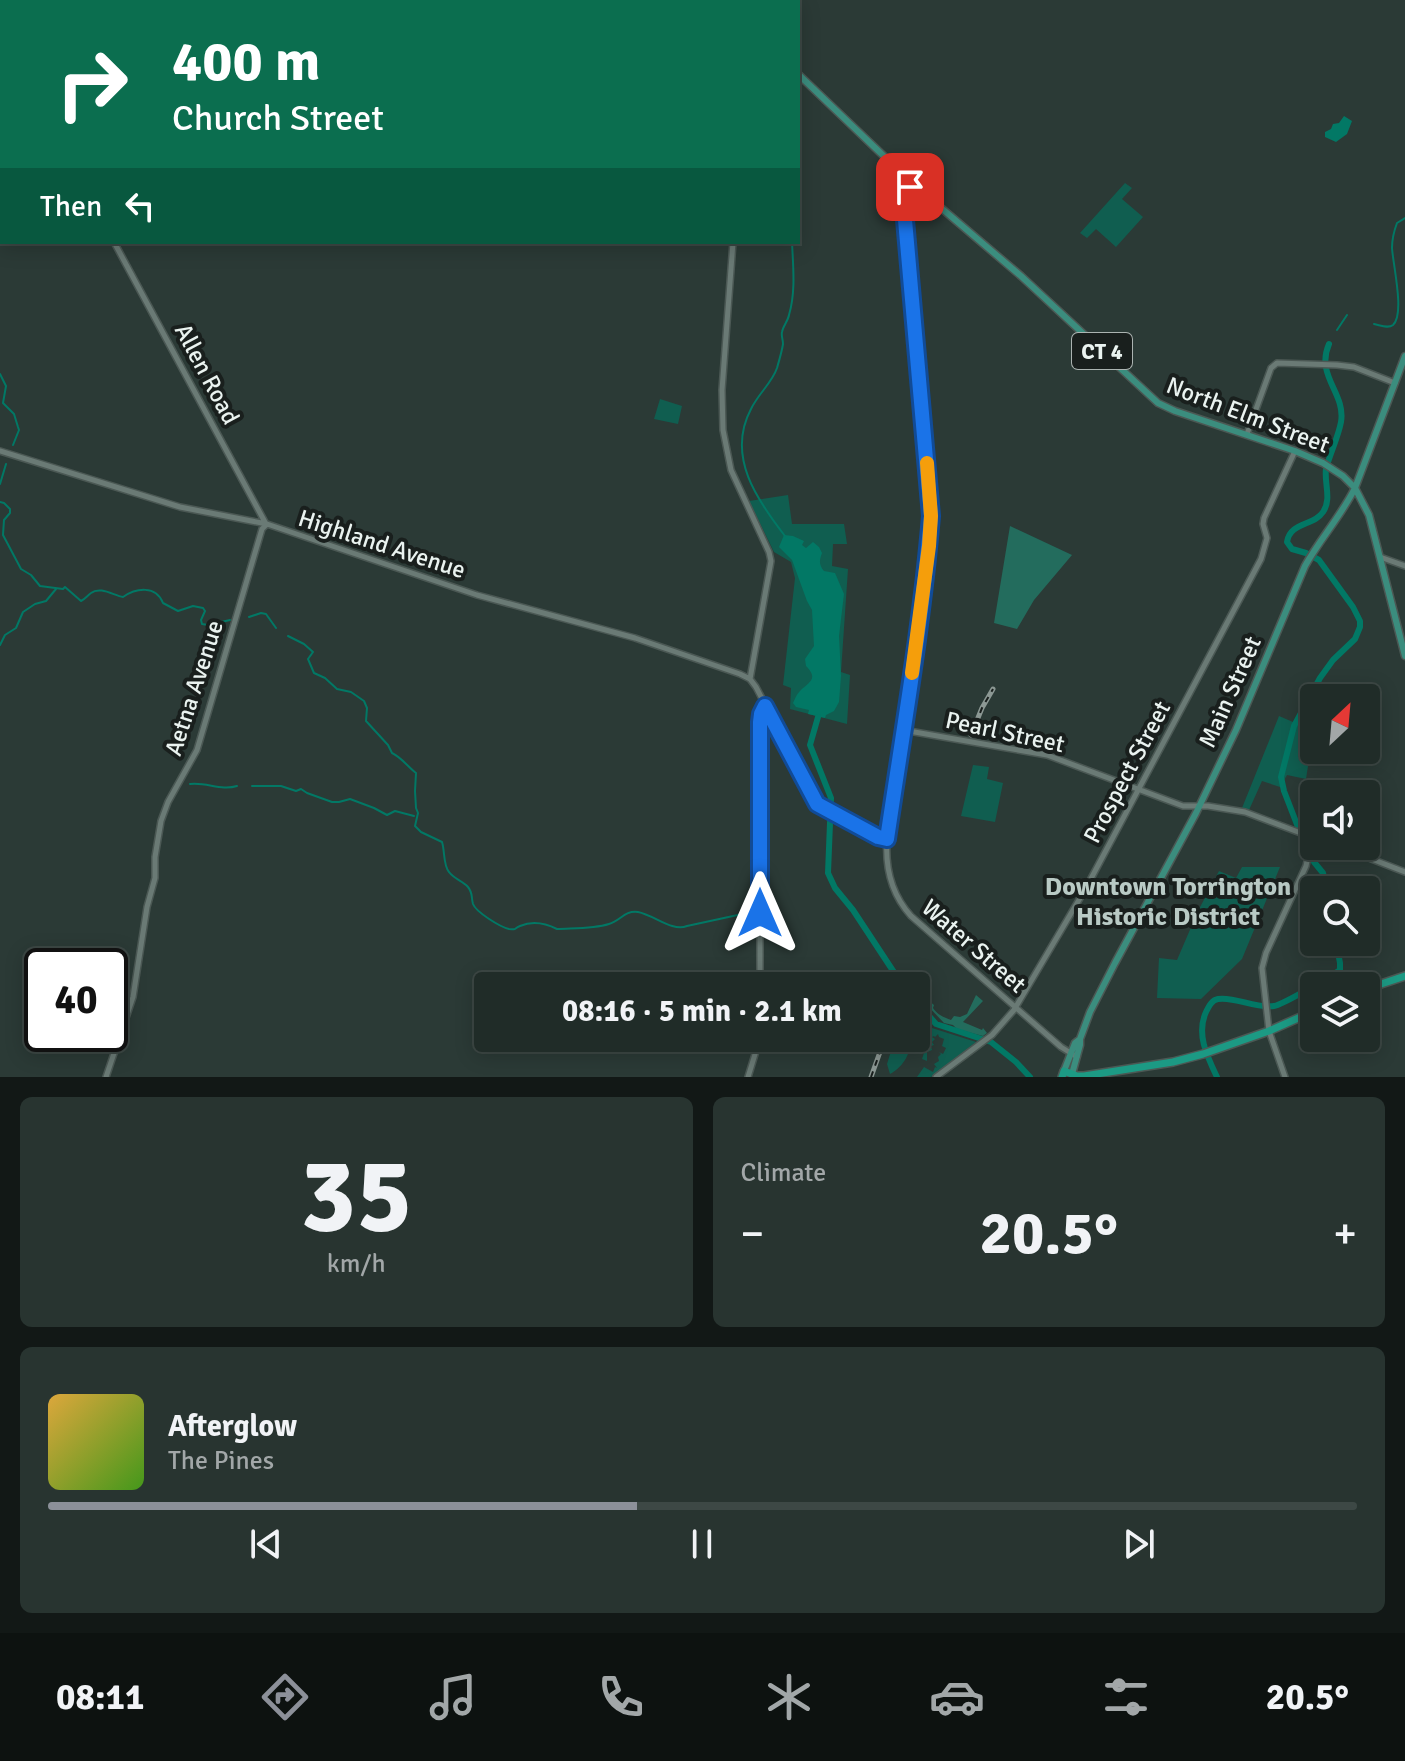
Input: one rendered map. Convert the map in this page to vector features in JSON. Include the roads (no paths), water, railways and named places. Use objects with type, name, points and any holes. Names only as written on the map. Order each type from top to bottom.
[{"type":"highway","points":[[1380,984],[1405,976]]},
{"type":"highway","points":[[1069,1075],[1168,1063],[1203,1054],[1300,1017]]},
{"type":"main road","name":"CT 4","points":[[800,76],[913,184]]},
{"type":"main road","name":"North Elm Street","points":[[913,184],[1021,276],[1158,403],[1323,463],[1335,469],[1355,488]]},
{"type":"main road","name":"Main Street","points":[[1069,1075],[1076,1042],[1200,807],[1311,555],[1355,488],[1405,356]]},
{"type":"main road","points":[[1343,476],[1360,473]]},
{"type":"main road","name":"CT 4","points":[[1355,488],[1369,515],[1405,656]]},
{"type":"main road","points":[[1345,507],[1358,504],[1369,515]]},
{"type":"street","name":"Water Street","points":[[913,184],[903,197],[931,516],[887,839],[889,874],[902,905],[911,916],[1074,1056]]},
{"type":"street","name":"Allen Road","points":[[115,244],[267,524]]},
{"type":"street","points":[[733,244],[722,397],[723,430],[731,470],[771,561],[750,679],[817,804],[887,839]]},
{"type":"street","points":[[1247,434],[1270,370],[1275,364],[1354,367],[1395,383]]},
{"type":"street","name":"Highland Avenue","points":[[0,451],[180,507],[267,524],[489,599],[654,644],[750,679]]},
{"type":"street","name":"Prospect Street","points":[[936,1077],[992,1035],[1016,1007],[1086,888],[1261,559],[1267,538],[1264,518],[1295,451]]},
{"type":"street","name":"Aetna Avenue","points":[[106,1077],[133,997],[147,907],[155,878],[161,821],[197,750],[262,529],[267,524]]},
{"type":"street","points":[[1379,556],[1405,566]]},
{"type":"street","points":[[760,972],[760,722],[765,706]]},
{"type":"street","name":"Pearl Street","points":[[903,730],[1047,755],[1189,807],[1208,806],[1245,812],[1300,832]]},
{"type":"street","points":[[1285,1077],[1269,1031],[1262,968],[1307,860]]},
{"type":"street","points":[[1374,860],[1405,872]]},
{"type":"street","points":[[748,1077],[756,1052]]},
{"type":"waterway","points":[[1374,324],[1389,327],[1396,319],[1398,300],[1392,241],[1397,223],[1405,218]]},
{"type":"waterway","points":[[785,536],[755,492],[743,460],[742,444],[744,426],[751,409],[775,373],[781,353],[782,332],[793,297],[792,244]]},
{"type":"waterway","points":[[1337,330],[1347,315]]},
{"type":"waterway","points":[[1324,876],[1303,840],[1281,777],[1294,726],[1320,678],[1355,639],[1360,627],[1353,607],[1319,560],[1292,549],[1287,542],[1297,527],[1314,520],[1326,507],[1326,469],[1341,422],[1339,402],[1326,366],[1329,344]]},
{"type":"waterway","points":[[0,374],[6,386],[3,403],[14,414],[19,430],[13,445]]},
{"type":"waterway","points":[[0,484],[6,464]]},
{"type":"waterway","points":[[0,502],[10,509],[4,520],[3,535],[21,569],[40,586],[65,587],[81,601],[98,590],[123,597],[140,590],[151,591],[163,603],[178,611],[193,606],[203,608],[202,624],[230,620]]},
{"type":"waterway","points":[[0,645],[5,635],[16,628],[23,612],[46,601],[56,589]]},
{"type":"waterway","points":[[249,617],[266,614],[276,628]]},
{"type":"waterway","points":[[288,636],[313,652],[308,659],[314,673],[337,689],[351,692],[364,701],[366,721],[392,753],[416,773],[418,813],[415,826],[442,842],[449,872],[468,887],[475,907],[494,922],[513,929],[534,923],[557,929],[590,928],[638,912],[681,927],[756,912]]},
{"type":"waterway","points":[[818,717],[810,745],[831,798],[828,873],[835,888],[894,972]]},
{"type":"waterway","points":[[190,784],[225,788],[237,786]]},
{"type":"waterway","points":[[252,786],[301,789],[332,802],[350,799],[387,815],[395,811],[414,816]]},
{"type":"waterway","points":[[1217,1077],[1202,1037],[1203,1020],[1211,1004],[1216,1000],[1231,999],[1274,1006],[1340,970],[1339,956]]},
{"type":"waterway","points":[[930,1017],[936,1024],[991,1042],[1030,1077]]},
{"type":"railway","points":[[971,735],[993,689]]},
{"type":"railway","points":[[871,1077],[880,1052]]},
{"type":"district","name":"Downtown Torrington Historic District","points":[[1168,901]]}]
